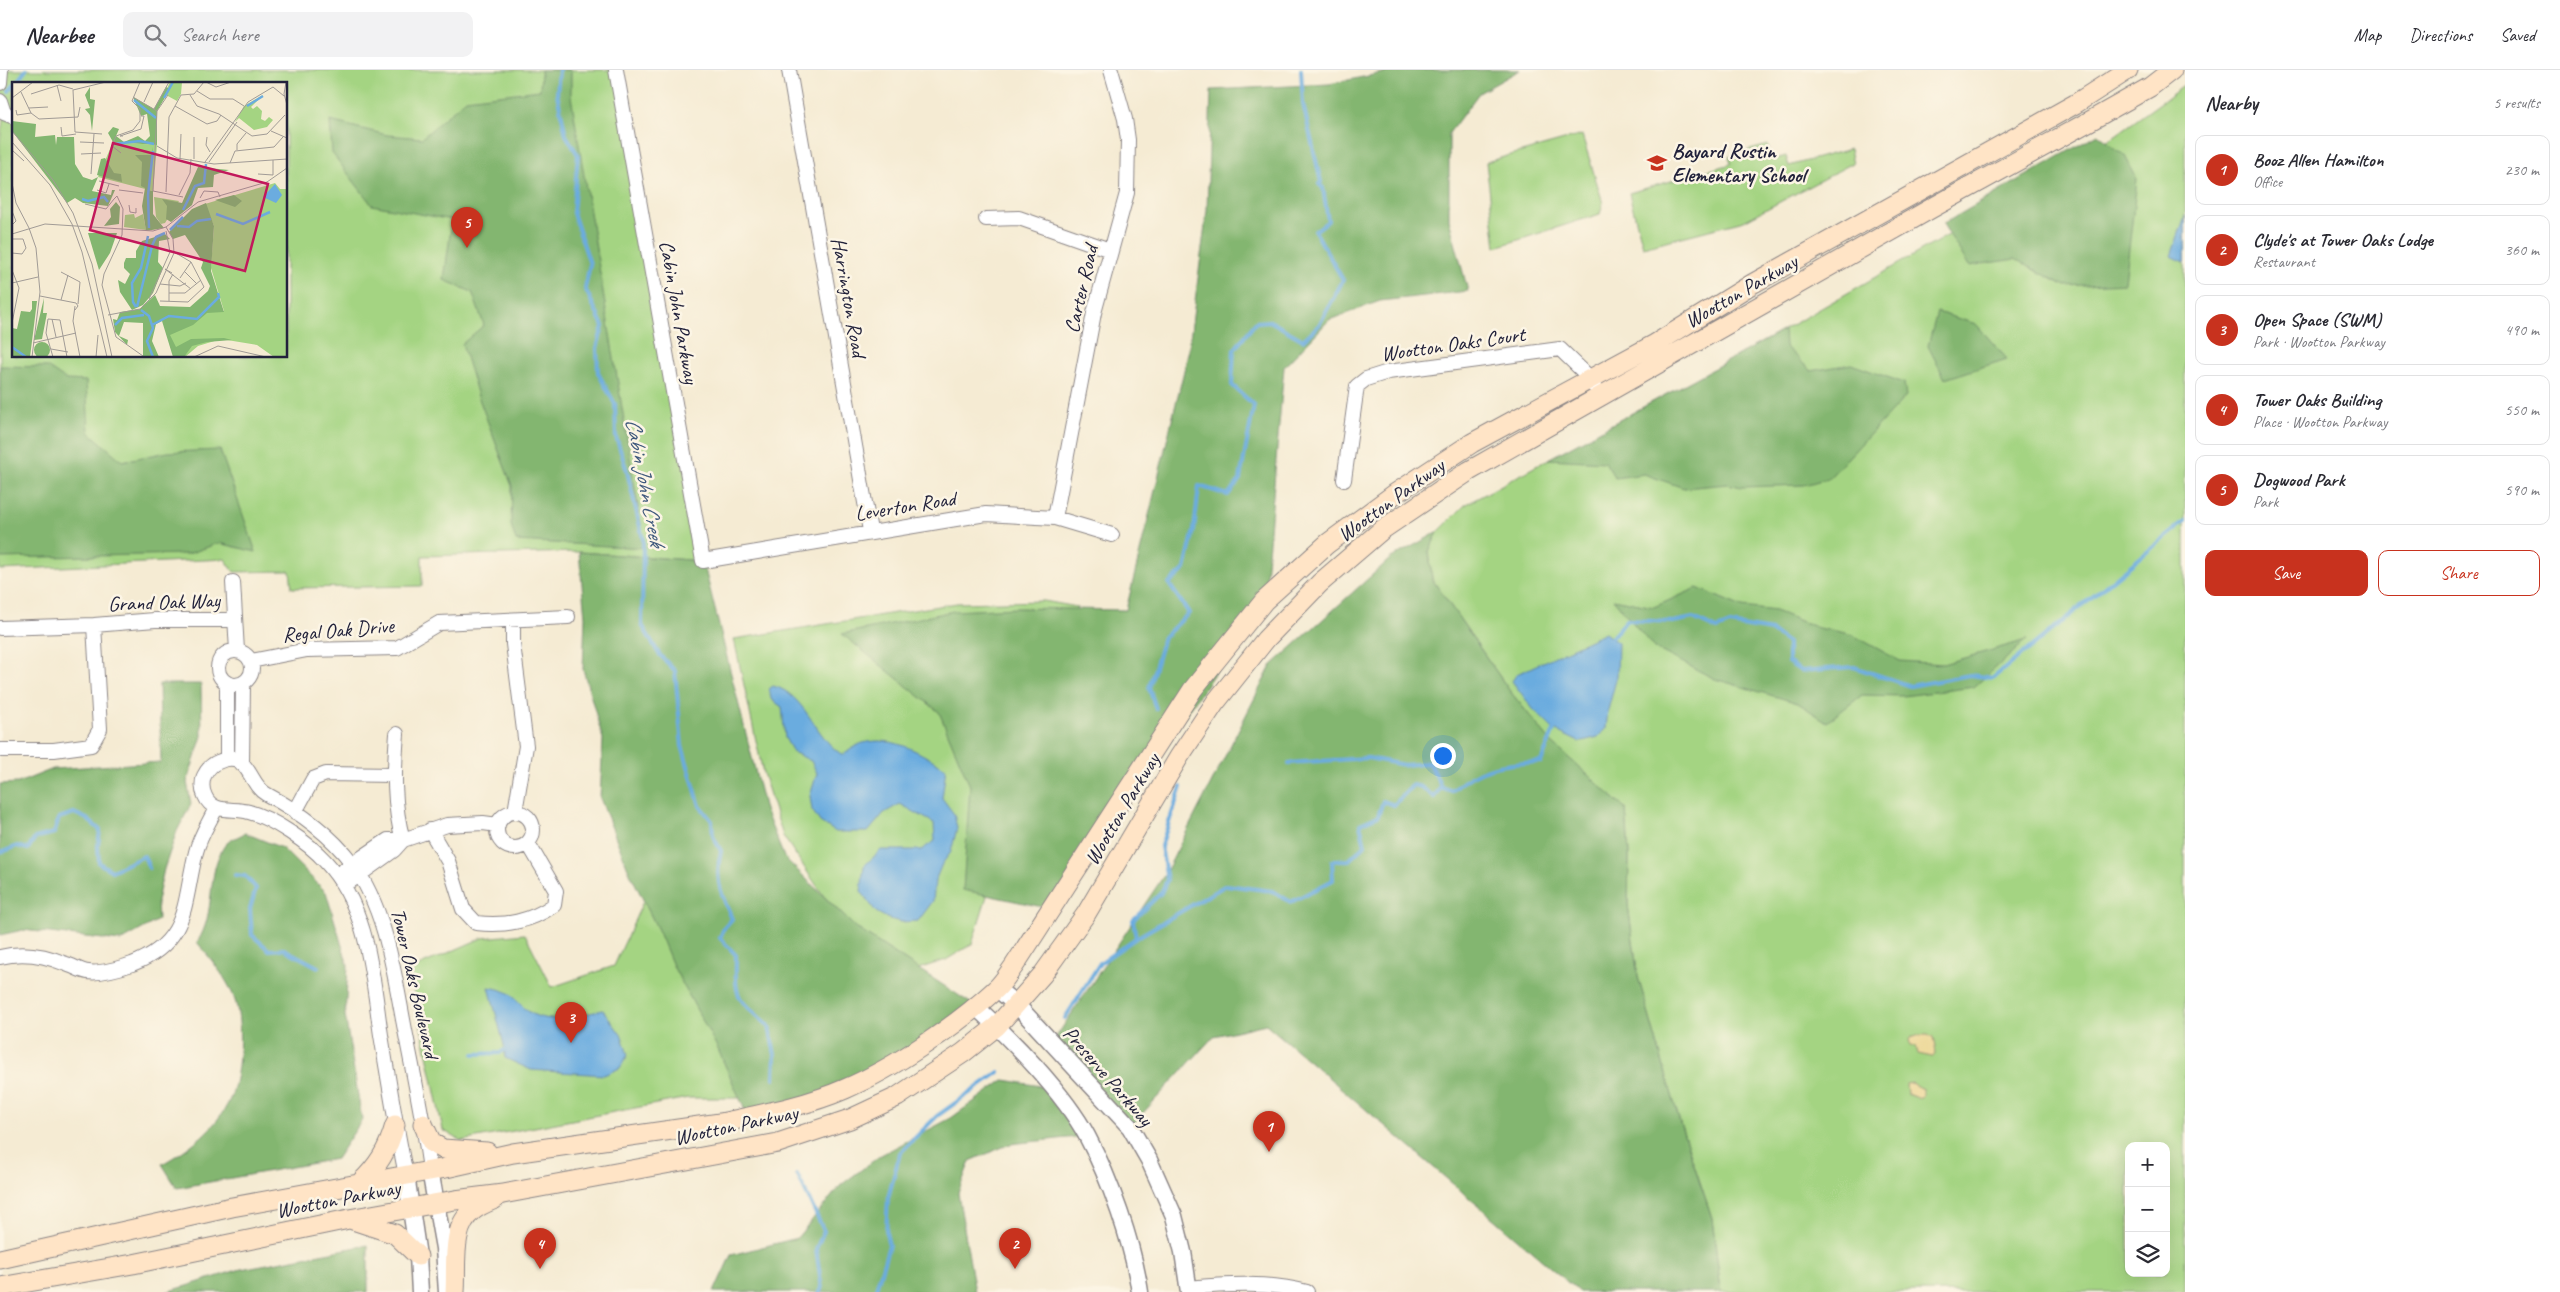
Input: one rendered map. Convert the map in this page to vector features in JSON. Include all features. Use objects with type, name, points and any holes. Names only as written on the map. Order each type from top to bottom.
[{"type":"main road","name":"Wootton Parkway","points":[[0,1259],[232,1207],[406,1175],[513,1152],[720,1123],[786,1108],[845,1089],[915,1051],[997,989],[1014,966],[1193,689],[1264,601],[1328,544],[1396,492],[1472,443],[1655,344],[1752,284],[2075,104],[2128,70]]},
{"type":"main road","name":"Wootton Parkway","points":[[0,1287],[133,1264],[349,1219],[503,1194],[778,1143],[850,1119],[897,1097],[963,1053],[996,1026],[1043,974],[1086,914],[1179,757],[1215,703],[1266,639],[1320,584],[1383,529],[1470,471],[1932,208],[2088,122],[2150,86],[2172,70]]},
{"type":"main road","points":[[423,1124],[432,1143],[443,1149],[513,1152]]},
{"type":"main road","points":[[360,1184],[377,1167],[390,1145],[395,1126]]},
{"type":"main road","points":[[455,1292],[458,1234],[466,1217],[473,1210],[503,1194]]},
{"type":"main road","points":[[349,1219],[392,1232],[418,1256]]},
{"type":"street","points":[[0,84],[1,70]]},
{"type":"street","name":"Cabin John Parkway","points":[[616,70],[703,561]]},
{"type":"street","name":"Harrington Road","points":[[789,70],[870,532]]},
{"type":"street","name":"Carter Road","points":[[1055,518],[1094,313],[1127,193],[1128,140],[1125,119],[1110,70]]},
{"type":"street","points":[[0,100],[4,113],[12,116]]},
{"type":"street","points":[[986,219],[1020,218],[1110,250]]},
{"type":"street","name":"Wootton Oaks Court","points":[[1344,480],[1357,386],[1366,378],[1388,372],[1560,349],[1590,378],[1600,397]]},
{"type":"street","name":"Leverton Road","points":[[703,561],[986,514],[1055,518],[1112,535]]},
{"type":"street","name":"Grand Oak Way","points":[[233,582],[237,651]]},
{"type":"street","name":"Regal Oak Drive","points":[[251,661],[307,650],[397,648],[440,624],[568,617]]},
{"type":"street","name":"Grand Oak Way","points":[[0,628],[94,625],[155,620],[235,620]]},
{"type":"street","points":[[513,621],[513,644],[526,746],[515,812]]},
{"type":"street","name":"Grand Oak Way","points":[[0,750],[54,750],[91,745],[100,729],[94,625]]},
{"type":"street","points":[[0,957],[10,954],[44,955],[88,972],[123,967],[138,962],[168,942],[180,922],[189,891],[195,854],[202,834],[216,808],[205,796],[203,779],[212,765],[227,759],[242,764],[242,684],[251,675],[251,661],[245,654],[237,651],[223,656],[219,662],[219,674],[227,683],[227,759]]},
{"type":"street","points":[[227,683],[242,684]]},
{"type":"street","points":[[397,734],[394,774],[398,824],[403,840]]},
{"type":"street","name":"Tower Oaks Boulevard","points":[[242,764],[248,769],[254,783],[263,793],[295,812],[329,837],[356,870],[382,923],[423,1124],[444,1248],[447,1292]]},
{"type":"street","points":[[295,812],[313,779],[326,774],[394,774]]},
{"type":"street","name":"Tower Oaks Boulevard","points":[[216,808],[252,812],[305,842],[340,880],[355,906],[374,974],[395,1126],[406,1175],[418,1256],[420,1292]]},
{"type":"street","points":[[515,812],[524,815],[531,822],[533,833],[528,843],[515,848],[507,847],[499,839],[498,825],[507,814],[515,812]]},
{"type":"street","points":[[340,880],[356,870],[388,840],[403,840],[447,826],[483,823],[498,825]]},
{"type":"street","points":[[430,830],[448,861],[463,909],[476,923],[496,925],[536,918],[554,905],[556,891],[528,843]]},
{"type":"street","name":"Preserve Parkway","points":[[997,989],[1016,1004],[1130,1127],[1149,1160],[1174,1216],[1183,1252],[1189,1290]]},
{"type":"street","points":[[975,1006],[1053,1088],[1087,1136],[1120,1215],[1140,1292]]},
{"type":"street","points":[[1189,1290],[1223,1284],[1278,1286],[1307,1292]]},
{"type":"green space","points":[[1,70],[616,70],[703,561],[579,552],[422,556],[422,586],[292,588],[290,571],[234,572],[225,559],[0,570],[0,141],[4,113],[0,101]]},
{"type":"green space","points":[[541,70],[571,70],[571,96],[645,548],[516,541],[511,525],[512,486],[478,396],[462,344],[484,325],[472,292],[444,280],[452,220],[372,205],[332,153],[330,121],[387,135],[422,138],[466,99],[540,90]]},
{"type":"green space","points":[[1397,70],[1520,70],[1479,93],[1449,133],[1449,220],[1468,291],[1380,301],[1329,320],[1284,367],[1264,601],[1052,909],[963,890],[970,786],[939,712],[842,634],[954,611],[1017,608],[1126,610],[1188,354],[1207,210],[1211,90],[1329,84]]},
{"type":"green space","points":[[2185,85],[2185,1292],[1721,1292],[1712,1218],[1680,1123],[1638,977],[1628,905],[1629,855],[1626,809],[1551,743],[1509,690],[1432,579],[1429,551],[1438,532],[1465,505],[1771,337],[2088,155]]},
{"type":"green space","points":[[2098,134],[2125,156],[2137,179],[2125,283],[2065,286],[2015,259],[1969,266],[1943,224]]},
{"type":"green space","points":[[1582,135],[1603,203],[1600,214],[1496,247],[1486,162]]},
{"type":"green space","points":[[1768,145],[1772,160],[1786,156],[1789,166],[1850,149],[1853,163],[1744,221],[1643,247],[1629,193],[1731,164],[1729,156]]},
{"type":"green space","points":[[1937,312],[1976,324],[2007,359],[1945,379],[1928,346]]},
{"type":"green space","points":[[1784,330],[1785,346],[1811,371],[1851,364],[1904,383],[1906,396],[1829,478],[1804,485],[1742,487],[1727,484],[1684,488],[1644,474],[1615,478],[1605,462],[1548,459]]},
{"type":"green space","points":[[0,366],[47,367],[66,380],[86,381],[89,432],[122,461],[168,452],[220,450],[256,552],[219,543],[188,554],[0,558]]},
{"type":"green space","points":[[1438,532],[1429,551],[1432,579],[1509,690],[1551,742],[1626,809],[1629,855],[1628,905],[1638,977],[1680,1123],[1712,1218],[1721,1292],[1579,1292],[1266,1024],[1214,1036],[1130,1127],[1052,1043],[1165,874],[1271,666],[1391,558]]},
{"type":"green space","points":[[579,552],[703,561],[765,810],[784,857],[856,928],[975,1006],[845,1089],[748,1117],[717,1047],[674,968],[659,932],[629,871],[600,798],[603,739],[583,669],[585,617]]},
{"type":"green space","points":[[1697,588],[1742,607],[1775,611],[1818,628],[1851,634],[1900,661],[1943,664],[2027,640],[1974,687],[1903,696],[1862,695],[1827,722],[1798,703],[1715,679],[1654,648],[1613,599],[1654,607]]},
{"type":"green space","points":[[1044,601],[1077,607],[972,944],[946,960],[918,969],[856,928],[823,895],[783,836],[763,773],[734,639],[957,603]]},
{"type":"green space","points":[[159,684],[201,684],[202,736],[187,782],[191,804],[177,831],[164,869],[157,901],[158,920],[121,941],[23,930],[0,935],[0,784],[18,783],[53,769],[161,762]]},
{"type":"green space","points":[[245,833],[282,848],[326,892],[348,966],[345,1015],[362,1120],[336,1159],[177,1188],[162,1164],[192,1145],[218,1119],[230,1099],[236,1079],[239,1054],[239,1018],[237,1008],[231,990],[221,973],[197,942],[207,919],[215,868],[219,856],[227,843]]},
{"type":"green space","points":[[646,895],[745,1098],[688,1098],[461,1141],[443,1130],[409,970],[482,938],[525,934],[552,987],[614,966]]},
{"type":"green space","points":[[1004,1080],[1053,1088],[1087,1136],[1010,1144],[970,1161],[958,1193],[975,1292],[714,1292],[731,1255],[797,1238],[841,1185],[881,1155],[951,1118]]},
{"type":"green space","points":[[368,1245],[368,1292],[167,1292],[241,1269]]},
{"type":"sand","points":[[1916,1035],[1928,1035],[1933,1038],[1936,1052],[1932,1057],[1918,1054],[1916,1046],[1911,1045],[1909,1041]]},
{"type":"sand","points":[[1912,1083],[1923,1089],[1923,1096],[1917,1098],[1907,1094],[1906,1084]]},
{"type":"water","points":[[2185,216],[2185,262],[2171,256]]},
{"type":"water","points":[[1605,633],[1618,643],[1617,676],[1608,710],[1606,728],[1598,737],[1579,742],[1554,730],[1533,709],[1512,681],[1517,674]]},
{"type":"water","points":[[773,686],[784,690],[794,698],[825,739],[843,755],[863,743],[885,741],[906,747],[946,768],[942,798],[954,814],[957,828],[951,852],[942,864],[935,881],[933,901],[918,921],[900,922],[876,912],[861,891],[864,866],[881,850],[921,850],[935,841],[934,823],[900,804],[884,813],[868,832],[836,832],[820,822],[812,810],[810,796],[817,773],[811,761],[793,752],[785,738],[782,707],[771,699],[769,689]]},
{"type":"water","points":[[489,987],[509,993],[528,1011],[536,1016],[545,1018],[574,1017],[603,1010],[622,1036],[628,1055],[620,1068],[604,1075],[531,1070],[505,1058],[504,1045]]},
{"type":"waterway","points":[[17,82],[26,70]]},
{"type":"waterway","name":"Cabin John Creek","points":[[559,70],[557,94],[566,135],[578,155],[573,213],[590,264],[585,288],[603,326],[597,348],[598,373],[615,404],[616,437],[627,471],[643,539],[642,625],[659,654],[675,671],[682,746],[700,806],[712,821],[713,836],[721,851],[718,870],[720,886],[732,919],[724,928],[720,938],[736,955],[736,982],[740,997],[769,1026],[775,1055],[774,1078]]},
{"type":"waterway","points":[[1156,709],[1149,688],[1164,637],[1189,613],[1169,584],[1185,569],[1194,530],[1199,486],[1228,495],[1240,479],[1254,405],[1232,385],[1234,350],[1256,322],[1270,321],[1303,340],[1319,325],[1343,280],[1315,231],[1328,221],[1323,188],[1319,184],[1321,182],[1303,104],[1301,70]]},
{"type":"waterway","points":[[9,91],[12,87]]},
{"type":"waterway","points":[[1611,638],[1627,620],[1673,622],[1693,618],[1717,629],[1730,624],[1771,631],[1788,643],[1788,662],[1801,671],[1854,667],[1910,686],[1970,675],[1993,678],[2185,521]]},
{"type":"waterway","points":[[1289,763],[1368,758],[1404,765],[1430,763],[1441,787],[1452,791],[1462,782],[1483,771],[1504,765],[1541,762],[1554,730]]},
{"type":"waterway","points":[[1136,938],[1226,885],[1272,891],[1291,902],[1333,880],[1332,861],[1349,860],[1365,845],[1360,824],[1378,816],[1383,801],[1394,805],[1413,785],[1421,787],[1434,797],[1441,787]]},
{"type":"waterway","points":[[1065,1018],[1100,963],[1136,938],[1133,920],[1161,893],[1167,880],[1161,846],[1181,787]]},
{"type":"waterway","points":[[0,853],[17,846],[28,849],[35,838],[54,833],[59,818],[74,813],[87,819],[100,830],[98,846],[99,863],[112,871],[144,856],[149,868]]},
{"type":"waterway","points":[[235,875],[245,876],[256,888],[250,909],[252,935],[269,950],[284,949],[318,967]]},
{"type":"waterway","points":[[474,1054],[500,1053],[504,1050]]},
{"type":"waterway","points":[[875,1292],[889,1245],[886,1233],[888,1198],[900,1153],[937,1116],[999,1072]]},
{"type":"waterway","name":"Cabin John Creek","points":[[797,1174],[824,1231],[816,1249],[822,1289],[819,1292]]},
{"type":"place","name":"Bayard Rustin Elementary School","points":[[1657,163]]},
{"type":"place","name":"Dogwood Park","points":[[467,248]]},
{"type":"place","name":"Open Space (SWM)","points":[[571,1043]]},
{"type":"place","name":"Booz Allen Hamilton","points":[[1269,1152]]},
{"type":"place","name":"Tower Oaks Building","points":[[540,1269]]},
{"type":"place","name":"Clyde's at Tower Oaks Lodge","points":[[1015,1269]]}]
